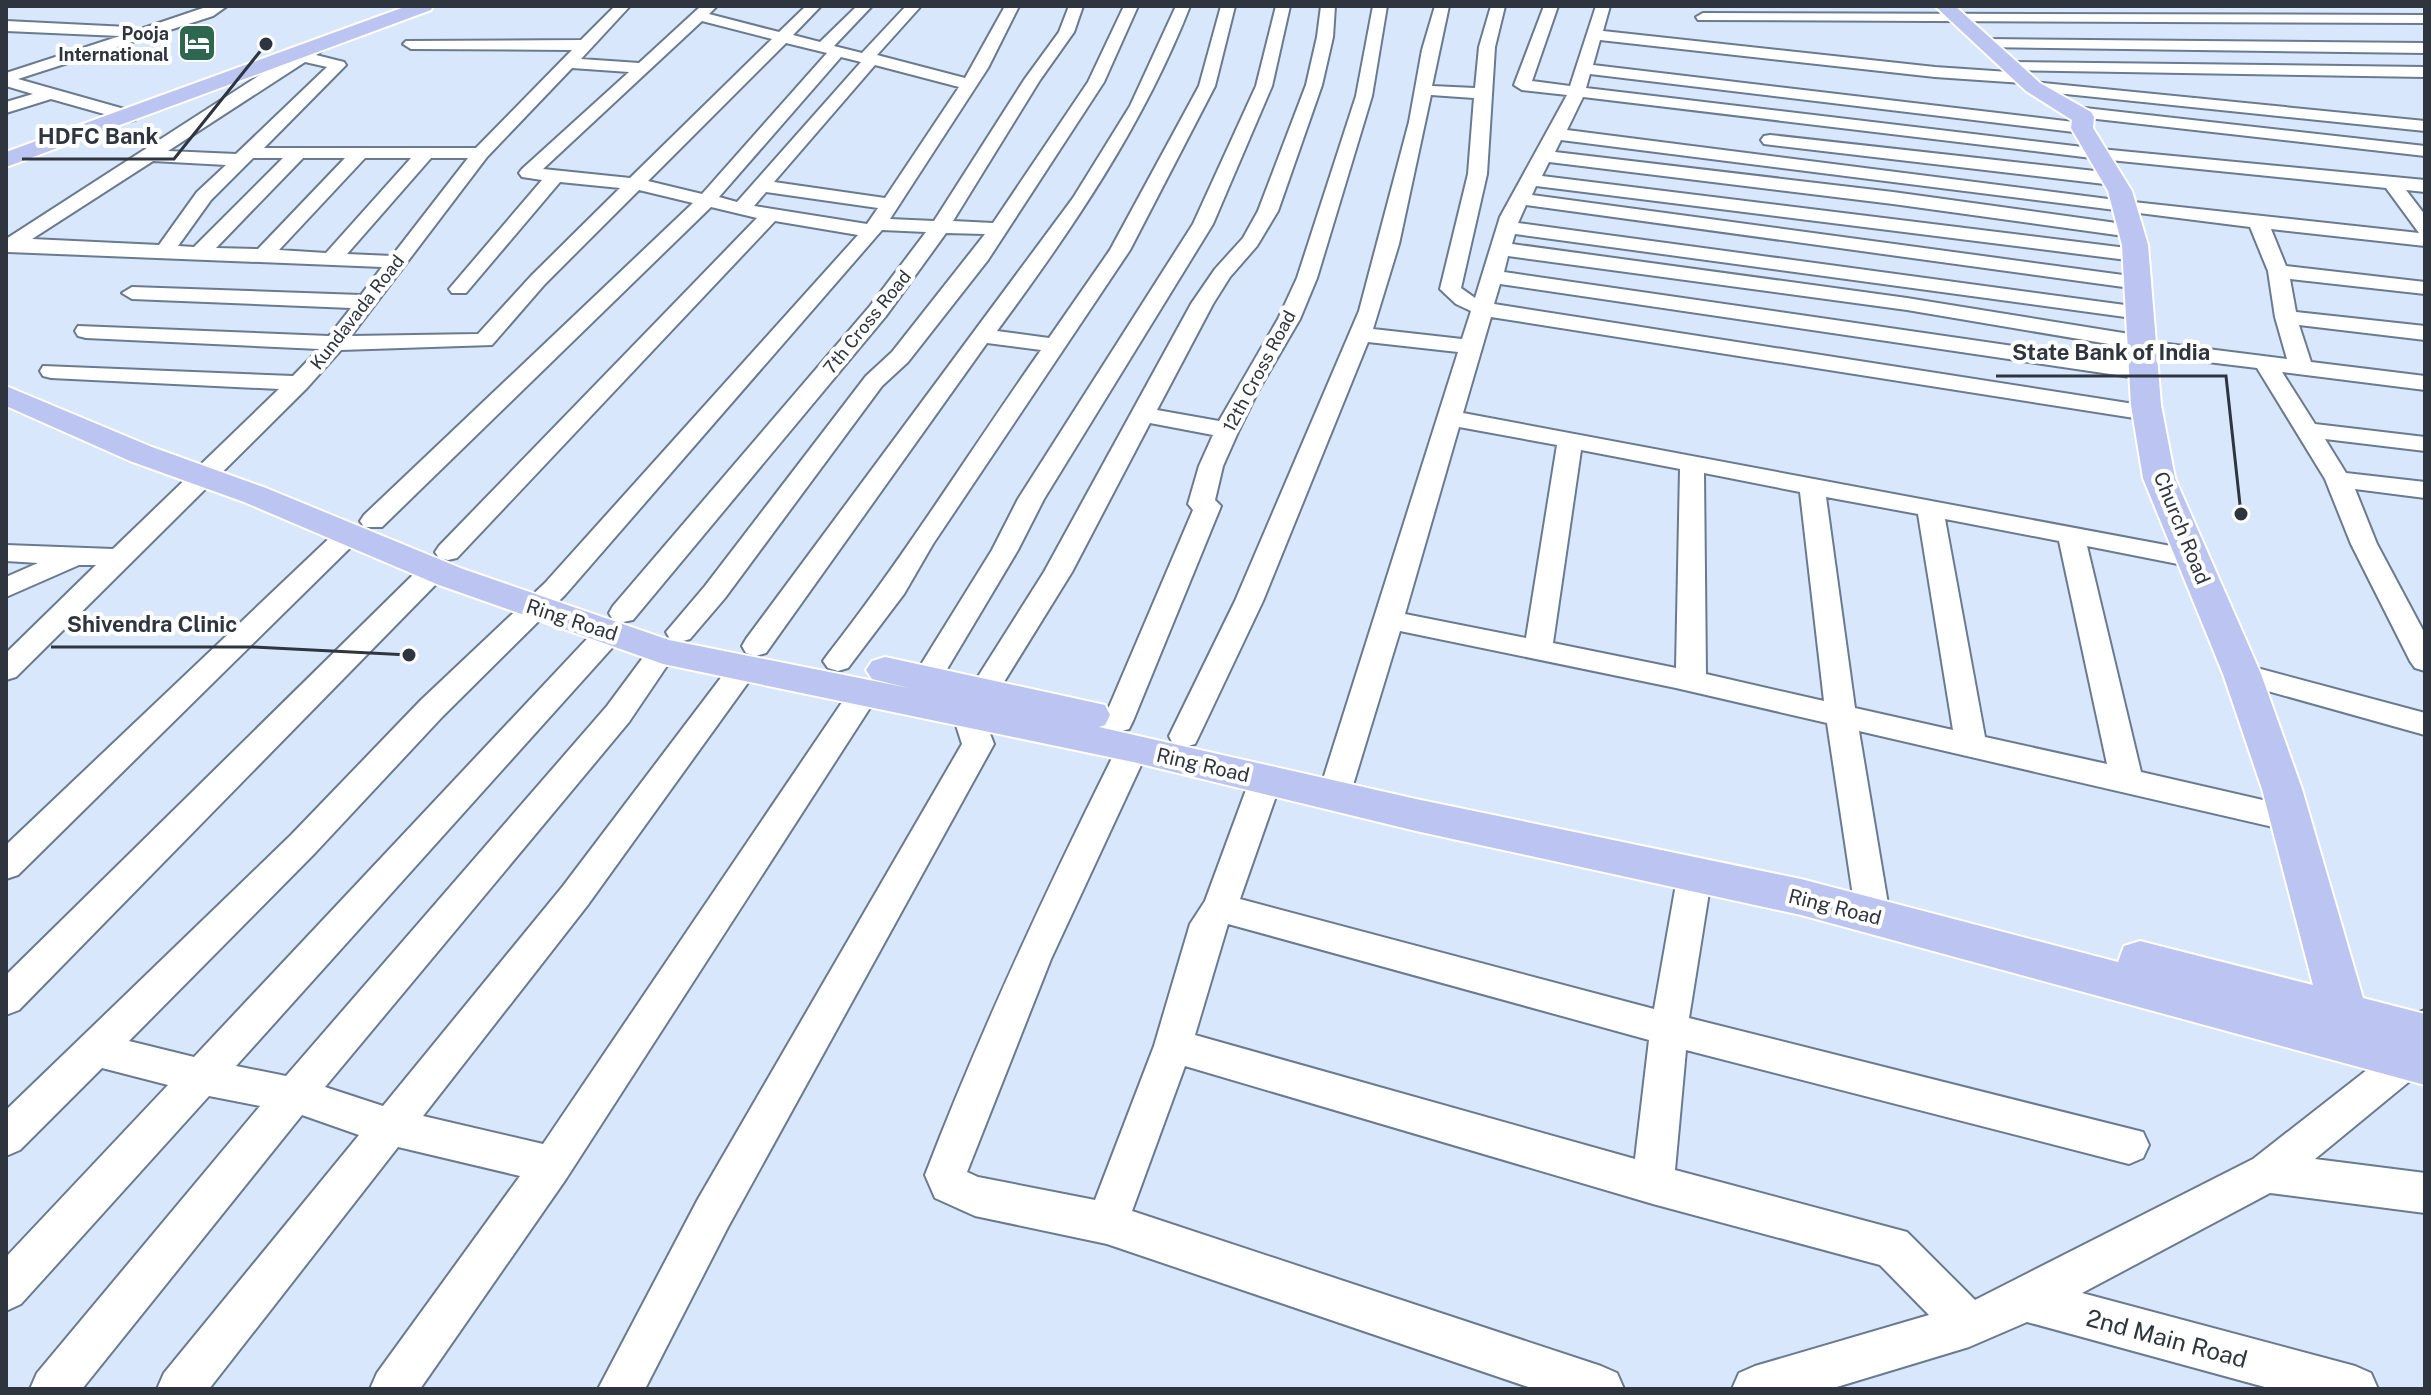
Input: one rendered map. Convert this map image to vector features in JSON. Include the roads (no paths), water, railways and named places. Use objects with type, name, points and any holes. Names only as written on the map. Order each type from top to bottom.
[{"type":"main road","points":[[6,160],[424,6]]},
{"type":"main road","points":[[1987,48],[2079,120],[2131,268]]},
{"type":"main road","name":"Church Road","points":[[2131,268],[2147,413],[2159,478],[2242,674],[2290,818],[2344,1014]]},
{"type":"main road","name":"Ring Road","points":[[6,374],[164,441],[212,470]]},
{"type":"main road","name":"Ring Road","points":[[6,395],[212,470],[441,561],[671,642],[750,656],[866,690],[977,703],[1125,735],[1266,779],[1338,784],[1802,872],[1871,903],[2419,1043]]},
{"type":"main road","name":"Ring Road","points":[[750,656],[838,661],[927,679],[977,703]]},
{"type":"main road","name":"Ring Road","points":[[1125,735],[1184,736],[1338,784],[1687,873],[1871,903],[2344,1014],[2419,1043]]},
{"type":"street","points":[[6,80],[208,13],[220,6]]},
{"type":"street","name":"Kundavada Road","points":[[6,670],[299,383],[335,343],[481,153],[623,6]]},
{"type":"street","points":[[86,331],[335,343],[484,340],[538,280],[814,6]]},
{"type":"street","points":[[6,866],[707,200],[865,6]]},
{"type":"street","points":[[742,208],[914,6]]},
{"type":"street","points":[[6,1137],[545,599],[874,227],[968,84],[1012,6]]},
{"type":"street","name":"7th Cross Road","points":[[6,1289],[616,623],[878,311],[940,227],[1032,80],[1066,32],[1076,6]]},
{"type":"street","points":[[53,1389],[294,1095],[588,750],[671,642],[715,592],[874,381],[900,357],[978,260],[1119,44],[1131,6]]},
{"type":"street","points":[[180,1389],[575,896],[982,336],[1050,248],[1147,94],[1159,45],[1183,6]]},
{"type":"street","points":[[838,661],[885,600],[920,543],[1120,250],[1207,86],[1228,6]]},
{"type":"street","points":[[927,679],[1005,550],[1031,499],[1203,224],[1264,86],[1283,6]]},
{"type":"street","points":[[621,1389],[713,1213],[978,744],[977,703],[1058,572],[1141,414],[1217,281],[1254,237],[1284,175],[1317,71],[1328,6]]},
{"type":"street","name":"12th Cross Road","points":[[1125,735],[1208,506],[1201,504],[1211,466],[1246,391],[1282,331],[1307,278],[1357,122],[1376,42],[1380,6]]},
{"type":"street","points":[[1184,736],[1249,601],[1360,334],[1389,244],[1442,6]]},
{"type":"street","points":[[1498,6],[1485,46],[1478,172],[1470,194],[1458,246],[1458,266],[1450,289],[1463,300],[1483,309],[2147,413]]},
{"type":"street","points":[[1551,6],[1522,85],[1877,127],[2131,268]]},
{"type":"street","points":[[1338,784],[1504,238],[1543,156],[1568,122],[1603,6]]},
{"type":"street","points":[[2198,6],[2365,119],[2388,147]]},
{"type":"street","points":[[968,84],[784,37],[704,11],[528,173],[637,184],[770,215],[874,227],[998,229]]},
{"type":"street","points":[[1700,11],[1721,43],[1723,77]]},
{"type":"street","points":[[1700,11],[1987,48],[2296,71],[2425,72]]},
{"type":"street","points":[[1839,61],[1987,48],[2217,19],[2425,19]]},
{"type":"street","points":[[6,26],[147,33]]},
{"type":"street","points":[[1589,53],[1663,36],[1935,72],[1987,48],[2425,48]]},
{"type":"street","points":[[1721,43],[1773,37]]},
{"type":"street","points":[[8,246],[322,44]]},
{"type":"street","points":[[411,44],[587,45]]},
{"type":"street","points":[[1987,48],[2188,102],[2425,126]]},
{"type":"street","points":[[1589,53],[1919,108],[2425,151]]},
{"type":"street","points":[[163,253],[204,196],[338,65],[300,56]]},
{"type":"street","points":[[6,62],[51,64]]},
{"type":"street","points":[[569,63],[643,68]]},
{"type":"street","points":[[1723,77],[1913,90],[1919,108]]},
{"type":"street","points":[[6,80],[129,116]]},
{"type":"street","points":[[1423,90],[1482,93]]},
{"type":"street","points":[[6,108],[52,93]]},
{"type":"street","points":[[2188,102],[2333,96],[2393,104]]},
{"type":"street","points":[[1869,102],[1885,153],[1898,224],[1914,376]]},
{"type":"street","points":[[1568,122],[1889,175],[2039,196],[2131,268],[2265,363],[2338,479],[2364,544],[2425,661]]},
{"type":"street","points":[[1748,137],[1885,153],[2131,268]]},
{"type":"street","points":[[147,155],[245,157],[298,153],[481,153]]},
{"type":"street","points":[[198,254],[298,153]]},
{"type":"street","points":[[262,257],[360,153]]},
{"type":"street","points":[[330,260],[426,153]]},
{"type":"street","points":[[1543,156],[2043,219],[2131,268]]},
{"type":"street","points":[[459,289],[556,175]]},
{"type":"street","points":[[1492,277],[1910,338],[2392,183],[2425,186]]},
{"type":"street","points":[[2392,183],[2425,229]]},
{"type":"street","points":[[762,186],[890,204]]},
{"type":"street","points":[[1525,189],[1898,224],[2131,268]]},
{"type":"street","points":[[1525,189],[1901,251],[2022,267],[2131,268]]},
{"type":"street","points":[[2039,196],[2043,219]]},
{"type":"street","points":[[6,999],[441,561],[770,215]]},
{"type":"street","points":[[2258,222],[2278,271],[2286,317],[2301,367]]},
{"type":"street","points":[[1504,238],[1811,267],[2025,296],[2131,268],[2258,222],[2425,240]]},
{"type":"street","points":[[1504,238],[1811,291],[1907,304],[2131,268]]},
{"type":"street","points":[[8,246],[397,262]]},
{"type":"street","points":[[1811,267],[1811,291]]},
{"type":"street","points":[[2022,267],[2025,296]]},
{"type":"street","points":[[2278,271],[2425,288]]},
{"type":"street","points":[[132,293],[367,302]]},
{"type":"street","points":[[2286,317],[2425,333]]},
{"type":"street","points":[[1360,334],[1472,347]]},
{"type":"street","points":[[982,336],[1056,345]]},
{"type":"street","points":[[2265,363],[2425,383]]},
{"type":"street","points":[[51,371],[299,383]]},
{"type":"street","points":[[1141,414],[1227,430]]},
{"type":"street","points":[[1451,418],[2193,558]]},
{"type":"street","points":[[2308,430],[2425,444]]},
{"type":"street","points":[[1538,650],[1570,441]]},
{"type":"street","points":[[1691,681],[1692,463]]},
{"type":"street","points":[[2338,479],[2425,490]]},
{"type":"street","points":[[1812,486],[1841,715],[1871,903]]},
{"type":"street","points":[[1930,508],[1971,745]]},
{"type":"street","points":[[2071,535],[2127,781]]},
{"type":"street","points":[[6,553],[121,558]]},
{"type":"street","points":[[6,588],[77,555]]},
{"type":"street","points":[[1390,620],[1691,681],[2290,818]]},
{"type":"street","points":[[2242,674],[2425,724]]},
{"type":"street","points":[[393,1389],[552,1165],[866,690]]},
{"type":"street","points":[[1125,735],[975,1093],[945,1175],[949,1184],[975,1196],[1107,1223],[1601,1389]]},
{"type":"street","points":[[1107,1223],[1173,1046],[1208,924],[1220,908],[1266,779]]},
{"type":"street","points":[[1653,1184],[1669,1029],[1694,880],[1687,873]]},
{"type":"street","points":[[1220,908],[1669,1029],[2129,1145]]},
{"type":"street","points":[[1755,1389],[1969,1325],[2026,1300],[2267,1173],[2419,1043]]},
{"type":"street","points":[[1173,1046],[1653,1184],[1892,1247],[1969,1325]]},
{"type":"street","points":[[95,1049],[203,1077],[294,1095],[391,1127],[552,1165]]},
{"type":"street","points":[[2267,1173],[2425,1193]]},
{"type":"street","name":"2nd Main Road","points":[[2026,1300],[2355,1389]]},
{"type":"place","name":"Pooja International","points":[[197,43]]},
{"type":"place","name":"HDFC Bank","points":[[266,44]]},
{"type":"place","name":"State Bank of India","points":[[2241,514]]},
{"type":"place","name":"Shivendra Clinic","points":[[409,655]]}]
